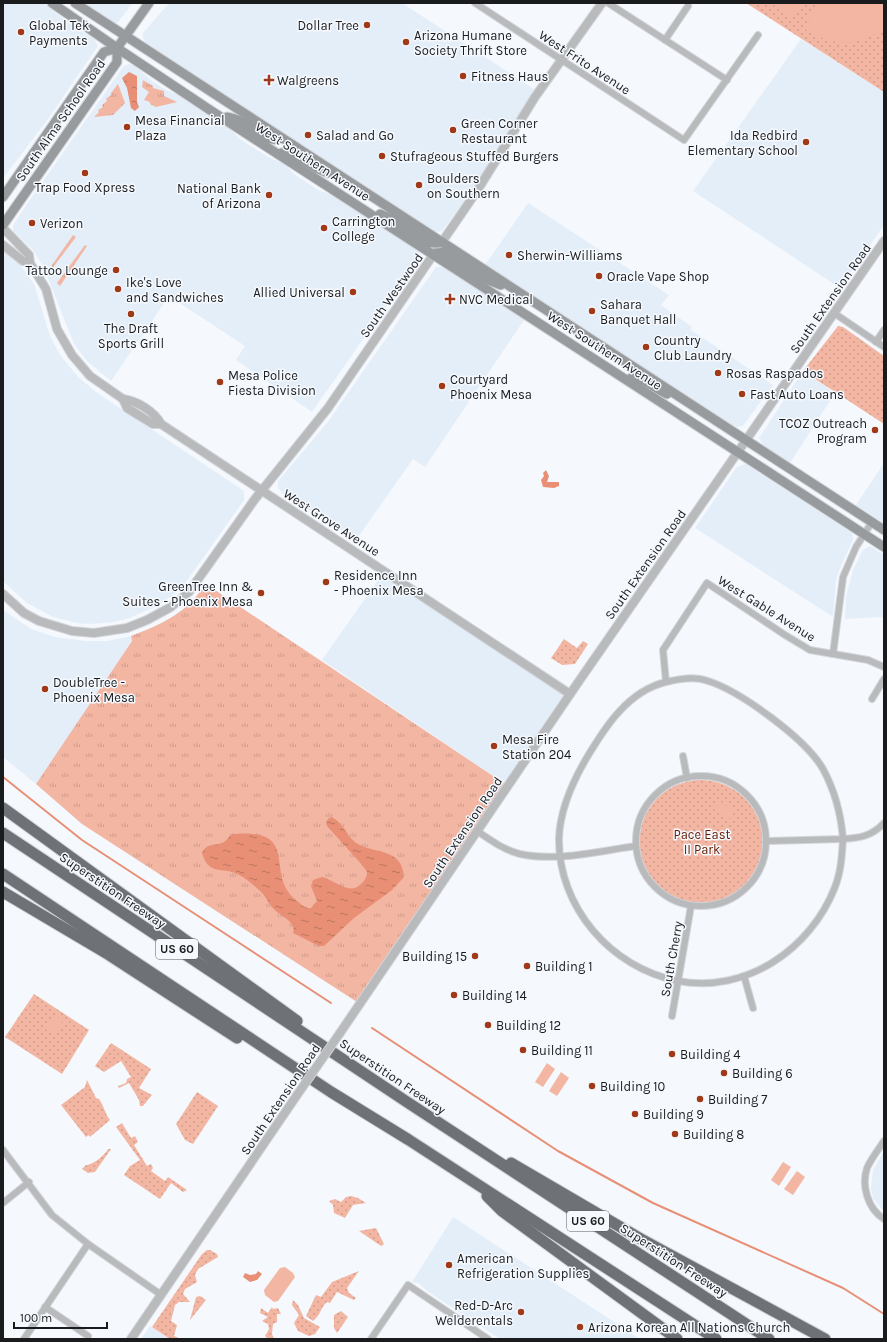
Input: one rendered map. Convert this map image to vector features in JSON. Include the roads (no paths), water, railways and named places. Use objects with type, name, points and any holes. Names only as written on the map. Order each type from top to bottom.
[{"type":"highway","points":[[3,808],[138,908],[284,1011],[350,1064]]},
{"type":"highway","name":"Superstition Freeway","points":[[3,833],[407,1102],[769,1339]]},
{"type":"highway","name":"US 60","points":[[3,874],[331,1092],[474,1182],[716,1339]]},
{"type":"highway","points":[[3,892],[106,953],[246,1045],[331,1092]]},
{"type":"highway","points":[[407,1102],[641,1239],[825,1339]]},
{"type":"highway","points":[[474,1182],[502,1211],[677,1339]]},
{"type":"main road","name":"West Southern Avenue","points":[[52,3],[216,114],[884,547]]},
{"type":"main road","name":"West Southern Avenue","points":[[75,3],[884,530]]},
{"type":"main road","name":"South Alma School Road","points":[[3,225],[117,62],[117,48],[149,3]]},
{"type":"main road","name":"South Alma School Road","points":[[3,197],[104,52],[117,48]]},
{"type":"main road","points":[[216,114],[242,122],[270,139],[278,140],[282,138]]},
{"type":"main road","points":[[278,154],[288,151],[316,168],[344,179]]},
{"type":"main road","points":[[370,213],[381,214],[394,220],[430,243],[442,242]]},
{"type":"main road","points":[[434,254],[444,252],[488,280],[511,287]]},
{"type":"main road","points":[[552,331],[559,318]]},
{"type":"main road","points":[[629,381],[632,377],[637,377],[658,391],[685,401]]},
{"type":"street","name":"West Frito Avenue","points":[[475,3],[684,140],[727,80]]},
{"type":"street","name":"South Westwood","points":[[3,594],[24,613],[39,621],[72,631],[94,633],[127,628],[147,620],[171,607],[189,592],[262,490],[328,408],[442,242],[497,159],[520,119],[602,3]]},
{"type":"street","points":[[608,3],[727,80],[758,35]]},
{"type":"street","points":[[665,40],[688,6]]},
{"type":"street","name":"West Grove Avenue","points":[[3,228],[29,255],[30,264],[46,289],[56,329],[63,343],[82,368],[122,399],[132,400],[156,416],[161,424],[570,694]]},
{"type":"street","name":"South Extension Road","points":[[130,1339],[570,694],[884,241]]},
{"type":"street","name":"West Grove Avenue","points":[[3,245],[23,261],[30,264]]},
{"type":"street","points":[[834,313],[884,347]]},
{"type":"street","points":[[876,342],[884,330]]},
{"type":"street","points":[[833,654],[843,577],[854,552],[872,522]]},
{"type":"street","name":"West Gable Avenue","points":[[666,682],[664,650],[707,583],[810,650],[868,660],[884,667]]},
{"type":"street","points":[[682,678],[695,678],[707,680],[719,685],[786,728],[799,740],[822,768],[831,785],[840,816],[843,839],[839,873],[835,887],[815,924],[797,946],[770,965],[744,976],[726,981],[707,983],[678,981],[643,969],[622,958],[599,938],[583,918],[574,903],[568,888],[560,856],[559,836],[566,798],[574,780],[590,752],[618,712],[630,700],[649,687],[682,678]]},
{"type":"street","points":[[872,699],[884,679]]},
{"type":"street","points":[[684,756],[687,778]]},
{"type":"street","points":[[687,778],[712,778],[724,780],[744,794],[754,804],[764,823],[768,841],[759,873],[744,890],[725,901],[712,905],[691,906],[673,900],[662,894],[654,885],[641,867],[636,846],[636,832],[647,805],[665,786],[687,778]]},
{"type":"street","points":[[768,841],[863,837],[879,828],[884,823]]},
{"type":"street","points":[[477,831],[494,842],[519,854],[560,856],[636,846]]},
{"type":"street","name":"South Cherry","points":[[672,1016],[691,906]]},
{"type":"street","points":[[744,976],[753,1008]]},
{"type":"street","points":[[884,1141],[867,1168],[865,1190],[873,1209],[884,1219]]},
{"type":"street","points":[[3,1150],[29,1182],[52,1215],[88,1244],[160,1294]]},
{"type":"street","points":[[3,1203],[29,1182]]},
{"type":"street","points":[[24,1339],[88,1244]]},
{"type":"street","points":[[371,1339],[408,1285],[488,1339]]},
{"type":"street","points":[[46,1307],[88,1336]]},
{"type":"water","points":[[129,72],[137,76],[137,102],[139,107],[135,111],[131,108],[127,88],[122,78]]},
{"type":"water","points":[[546,470],[549,476],[547,482],[559,482],[559,486],[554,488],[543,487],[541,480],[544,476],[543,473]]},
{"type":"water","points":[[332,817],[355,842],[370,849],[385,853],[398,860],[402,867],[404,877],[392,890],[354,918],[324,946],[319,946],[293,933],[294,930],[290,923],[270,905],[263,894],[244,878],[235,873],[218,870],[209,866],[202,853],[208,846],[226,841],[232,834],[254,834],[267,838],[275,845],[282,877],[287,889],[301,905],[311,908],[317,901],[311,886],[313,880],[322,877],[347,888],[352,888],[361,884],[367,875],[367,872],[363,866],[327,826],[326,822]]},
{"type":"water","points":[[258,1271],[262,1274],[257,1280],[250,1282],[243,1277],[245,1273],[250,1275],[256,1274]]},
{"type":"waterway","points":[[3,777],[82,840],[331,1003]]},
{"type":"waterway","points":[[372,1028],[558,1151],[653,1203],[843,1288],[884,1314]]},
{"type":"place","name":"Dollar Tree","points":[[367,25]]},
{"type":"place","name":"Global Tek Payments","points":[[21,32]]},
{"type":"place","name":"Arizona Humane Society Thrift Store","points":[[406,42]]},
{"type":"place","name":"Fitness Haus","points":[[463,76]]},
{"type":"place","name":"Walgreens","points":[[269,80]]},
{"type":"place","name":"Mesa Financial Plaza","points":[[127,127]]},
{"type":"place","name":"Green Corner Restaurant","points":[[453,130]]},
{"type":"place","name":"Salad and Go","points":[[308,135]]},
{"type":"place","name":"Ida Redbird Elementary School","points":[[806,142]]},
{"type":"place","name":"Stufrageous Stuffed Burgers","points":[[382,156]]},
{"type":"place","name":"Trap Food Xpress","points":[[85,173]]},
{"type":"place","name":"Boulders on Southern","points":[[419,185]]},
{"type":"place","name":"National Bank of Arizona","points":[[269,195]]},
{"type":"place","name":"Verizon","points":[[32,223]]},
{"type":"place","name":"Carrington College","points":[[324,228]]},
{"type":"place","name":"Sherwin-Williams","points":[[509,255]]},
{"type":"place","name":"Tattoo Lounge","points":[[116,270]]},
{"type":"place","name":"Oracle Vape Shop","points":[[599,276]]},
{"type":"place","name":"Ike's Love and Sandwiches","points":[[118,289]]},
{"type":"place","name":"Allied Universal","points":[[353,292]]},
{"type":"place","name":"NVC Medical","points":[[450,299]]},
{"type":"place","name":"Sahara Banquet Hall","points":[[592,311]]},
{"type":"place","name":"The Draft Sports Grill","points":[[131,314]]},
{"type":"place","name":"Country Club Laundry","points":[[646,347]]},
{"type":"place","name":"Rosas Raspados","points":[[718,373]]},
{"type":"place","name":"Mesa Police Fiesta Division","points":[[220,382]]},
{"type":"place","name":"Courtyard Phoenix Mesa","points":[[442,386]]},
{"type":"place","name":"Fast Auto Loans","points":[[742,394]]},
{"type":"place","name":"TCOZ Outreach Program","points":[[875,430]]},
{"type":"place","name":"Residence Inn - Phoenix Mesa","points":[[326,582]]},
{"type":"place","name":"GreenTree Inn & Suites - Phoenix Mesa","points":[[261,593]]},
{"type":"place","name":"DoubleTree - Phoenix Mesa","points":[[45,689]]},
{"type":"place","name":"Mesa Fire Station 204","points":[[494,746]]},
{"type":"place","name":"Building 15","points":[[475,956]]},
{"type":"place","name":"Building 1","points":[[527,966]]},
{"type":"place","name":"Building 14","points":[[454,995]]},
{"type":"place","name":"Building 12","points":[[488,1025]]},
{"type":"place","name":"Building 11","points":[[523,1050]]},
{"type":"place","name":"Building 4","points":[[672,1054]]},
{"type":"place","name":"Building 6","points":[[724,1073]]},
{"type":"place","name":"Building 10","points":[[592,1086]]},
{"type":"place","name":"Building 7","points":[[700,1099]]},
{"type":"place","name":"Building 9","points":[[635,1114]]},
{"type":"place","name":"Building 8","points":[[675,1134]]},
{"type":"place","name":"American Refrigeration Supplies","points":[[449,1265]]},
{"type":"place","name":"Red-D-Arc Welderentals","points":[[521,1312]]},
{"type":"place","name":"Arizona Korean All Nations Church","points":[[580,1327]]},
{"type":"park label","name":"Pace East II Park","points":[[702,842]]}]
